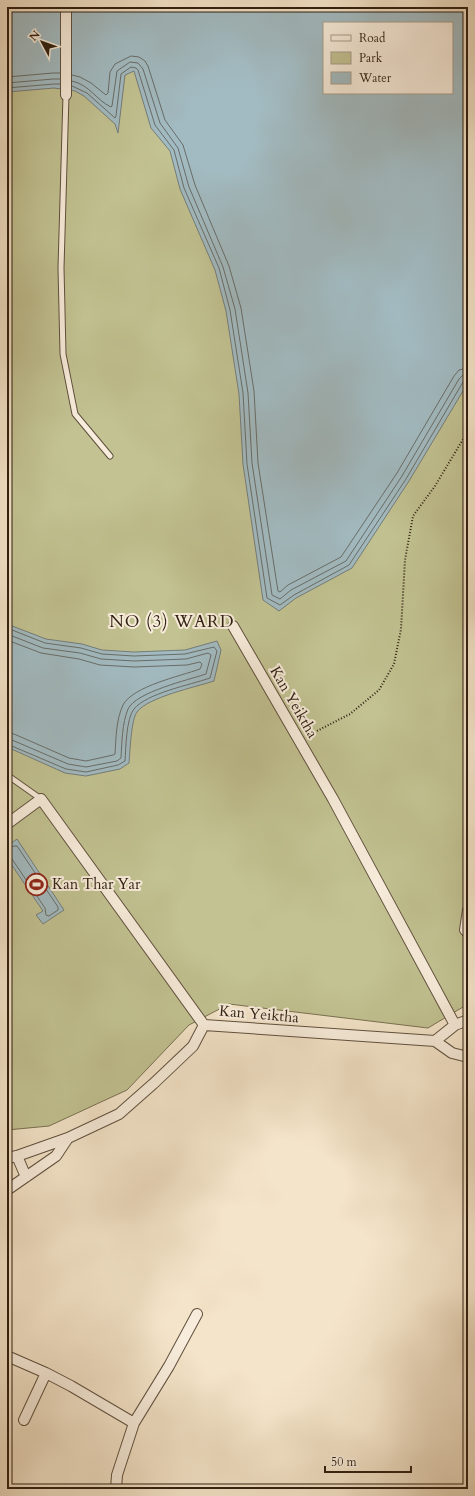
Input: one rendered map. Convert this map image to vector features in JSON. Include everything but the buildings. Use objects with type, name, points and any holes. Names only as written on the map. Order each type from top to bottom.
[{"type":"street","points":[[66,7],[66,95]]},
{"type":"street","name":"Kan Yeiktha","points":[[233,626],[333,799],[454,1025]]},
{"type":"street","points":[[7,824],[41,799],[204,1024]]},
{"type":"street","points":[[468,910],[464,930],[468,933]]},
{"type":"street","points":[[468,1020],[454,1025],[435,1041],[452,1053],[468,1057]]},
{"type":"street","name":"Kan Yeiktha","points":[[12,1157],[68,1138],[119,1114],[193,1046],[204,1024],[435,1041]]},
{"type":"street","points":[[7,1190],[56,1156],[68,1138]]},
{"type":"street","points":[[12,1157],[26,1177]]},
{"type":"street","points":[[116,1489],[117,1475],[134,1423],[169,1366],[198,1314]]},
{"type":"street","points":[[7,1356],[71,1386],[134,1423]]},
{"type":"street","points":[[24,1420],[46,1373]]},
{"type":"lane","points":[[66,95],[61,268],[63,354],[75,414],[110,456]]},
{"type":"lane","points":[[7,775],[41,799]]},
{"type":"path","points":[[299,740],[350,714],[379,690],[394,664],[401,629],[405,560],[413,516],[434,486],[468,431]]},
{"type":"green space","points":[[7,7],[468,7],[468,1004],[428,1028],[229,1004],[189,1025],[127,1090],[49,1126],[7,1130]]},
{"type":"water","points":[[7,7],[468,7],[468,380],[463,391],[409,481],[352,568],[296,598],[279,611],[263,600],[243,464],[239,394],[226,311],[215,270],[180,189],[170,151],[151,128],[134,71],[125,75],[118,133],[115,124],[84,96],[75,91],[54,88],[7,92]]},
{"type":"water","points":[[7,624],[46,639],[82,644],[102,650],[134,652],[185,650],[217,641],[221,650],[214,681],[161,697],[137,712],[133,722],[129,763],[120,769],[86,776],[65,773],[7,747]]},
{"type":"water","name":"Kan Thar Yar","points":[[17,839],[64,910],[43,924],[36,915],[43,911],[7,858],[7,846]]},
{"type":"place","name":"Kan Thar Yar","points":[[36,884]]},
{"type":"district","name":"NO (3) WARD","points":[[172,621]]}]
